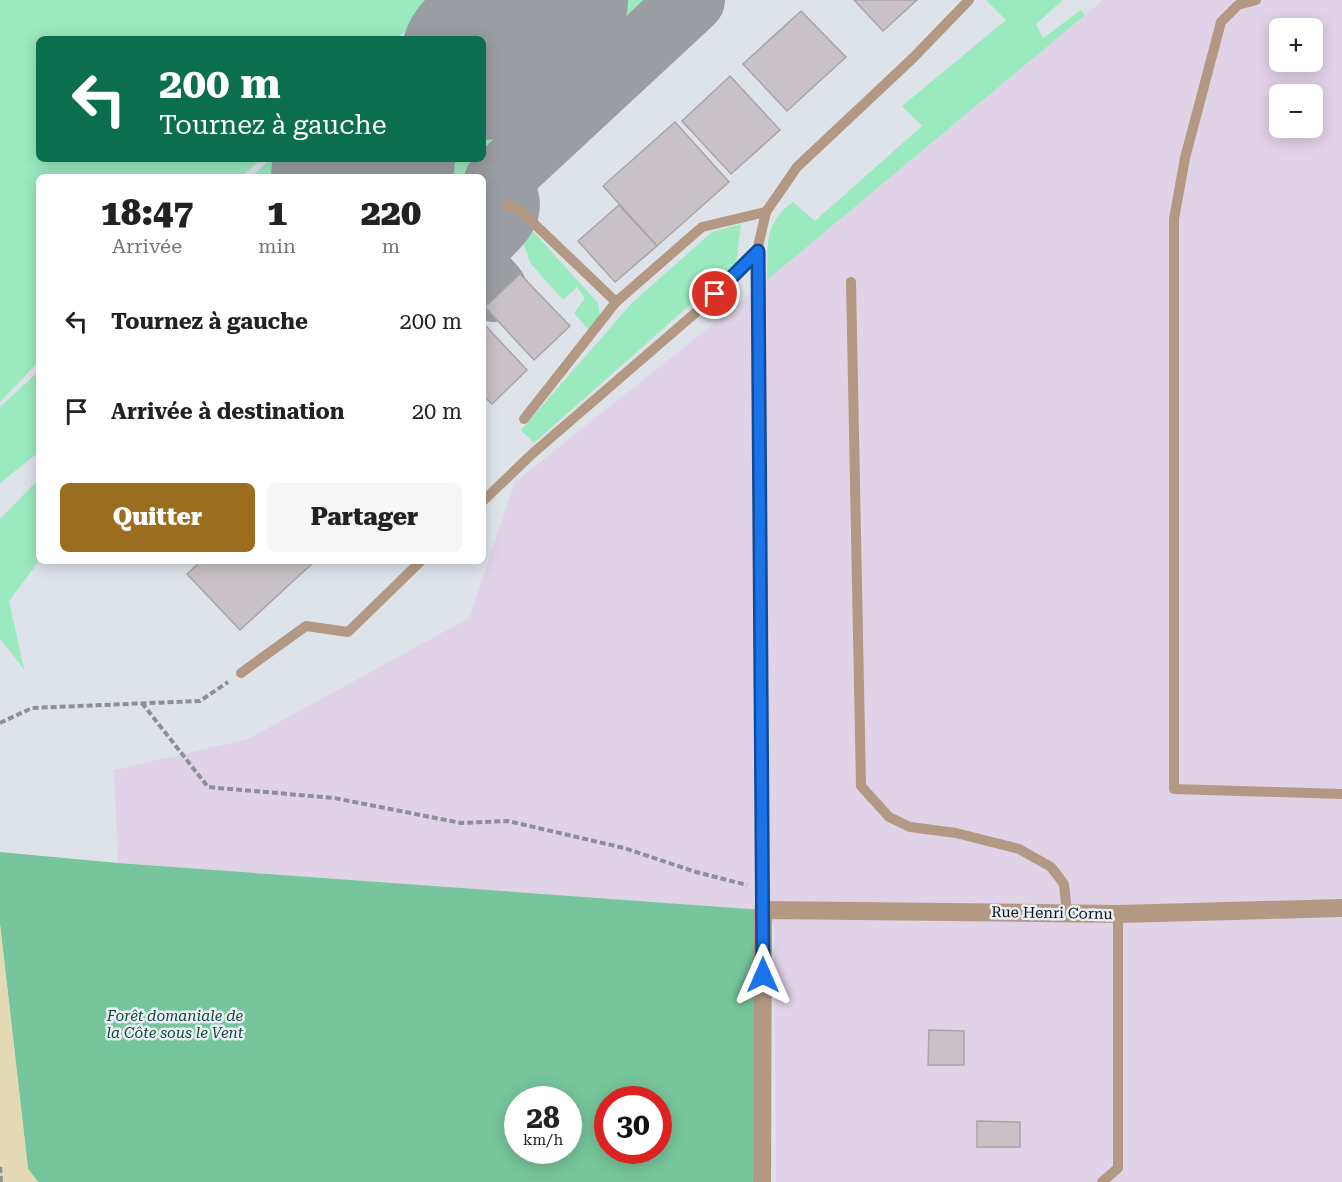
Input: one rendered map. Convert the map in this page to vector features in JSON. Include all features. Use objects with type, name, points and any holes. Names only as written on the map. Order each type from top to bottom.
[{"type":"street","name":"Rue Henri Cornu","points":[[763,910],[1118,914],[1342,908]]},
{"type":"street","points":[[762,1182],[763,910]]},
{"type":"lane","points":[[763,910],[758,251],[766,212],[797,167],[913,58],[969,0]]},
{"type":"lane","points":[[1256,0],[1238,5],[1221,22],[1185,158],[1174,219],[1174,789],[1342,794]]},
{"type":"lane","points":[[508,205],[523,213],[616,302]]},
{"type":"lane","points":[[524,419],[616,302],[702,227],[766,212]]},
{"type":"lane","points":[[486,498],[532,454],[701,308],[758,251]]},
{"type":"lane","points":[[851,282],[861,786],[890,817],[910,827],[956,833],[1019,849],[1051,867],[1064,885],[1067,913]]},
{"type":"lane","points":[[241,673],[306,626],[348,632],[418,564]]},
{"type":"lane","points":[[1102,1182],[1118,1168],[1118,914]]},
{"type":"path","points":[[0,723],[32,708],[200,701],[241,673]]},
{"type":"path","points":[[142,703],[208,787],[334,798],[461,823],[508,821],[624,848],[696,872],[762,890]]},
{"type":"path","points":[[0,1167],[2,1182]]},
{"type":"shaded area","points":[[1103,0],[1342,0],[1342,1182],[776,1182],[774,926],[763,910],[118,863],[114,770],[248,739],[469,618],[515,482],[717,321]]},
{"type":"green space","points":[[0,0],[440,0],[399,36],[36,36],[36,162],[258,162],[244,174],[36,174],[36,364],[0,402]]},
{"type":"green space","points":[[444,0],[492,0],[453,36],[405,36]]},
{"type":"green space","points":[[586,0],[684,0],[500,171],[486,155],[486,99]]},
{"type":"green space","points":[[986,0],[1063,0],[1036,24],[1043,38],[1081,10],[1085,15],[767,280],[769,236],[776,218],[793,202],[815,221],[922,126],[902,106],[1006,20]]},
{"type":"green space","points":[[268,162],[315,162],[301,174],[254,174]]},
{"type":"green space","points":[[423,162],[469,162],[479,174],[410,174]]},
{"type":"green space","points":[[509,216],[520,217],[598,303],[600,317],[589,330],[574,313],[585,298],[577,287],[563,300],[531,264],[524,245],[508,247],[501,228]]},
{"type":"green space","points":[[741,224],[736,264],[534,443],[521,430],[632,303],[712,232]]},
{"type":"green space","points":[[36,374],[36,454],[0,483],[0,407]]},
{"type":"green space","points":[[36,482],[37,564],[9,601],[24,669],[0,639],[0,519]]},
{"type":"green space","name":"Forêt domaniale de la Côte sous le Vent","points":[[0,852],[118,863],[763,910],[754,1182],[38,1182],[28,1169],[0,924]]},
{"type":"sand","points":[[0,924],[28,1169],[38,1182],[0,1182]]},
{"type":"building","points":[[854,0],[917,0],[883,31]]},
{"type":"building","points":[[801,11],[846,57],[787,111],[743,64]]},
{"type":"building","points":[[730,76],[780,130],[731,174],[682,121]]},
{"type":"building","points":[[675,122],[729,182],[657,246],[603,186]]},
{"type":"building","points":[[619,205],[657,246],[615,282],[578,241]]},
{"type":"building","points":[[520,274],[570,326],[534,360],[486,306]]},
{"type":"building","points":[[486,326],[527,370],[492,404],[486,399]]},
{"type":"building","points":[[198,564],[312,564],[240,630],[187,574]]},
{"type":"building","points":[[929,1030],[964,1031],[964,1065],[928,1065]]},
{"type":"building","points":[[977,1121],[1020,1122],[1020,1147],[977,1147]]},
{"type":"taxiway","points":[[486,236],[502,218],[507,206],[503,191],[497,181],[692,0]]},
{"type":"taxiway","points":[[486,280],[494,289]]},
{"type":"runway","points":[[486,55],[546,0]]},
{"type":"runway","points":[[356,174],[370,162]]},
{"type":"route","points":[[715,294],[758,251],[763,975]]}]
